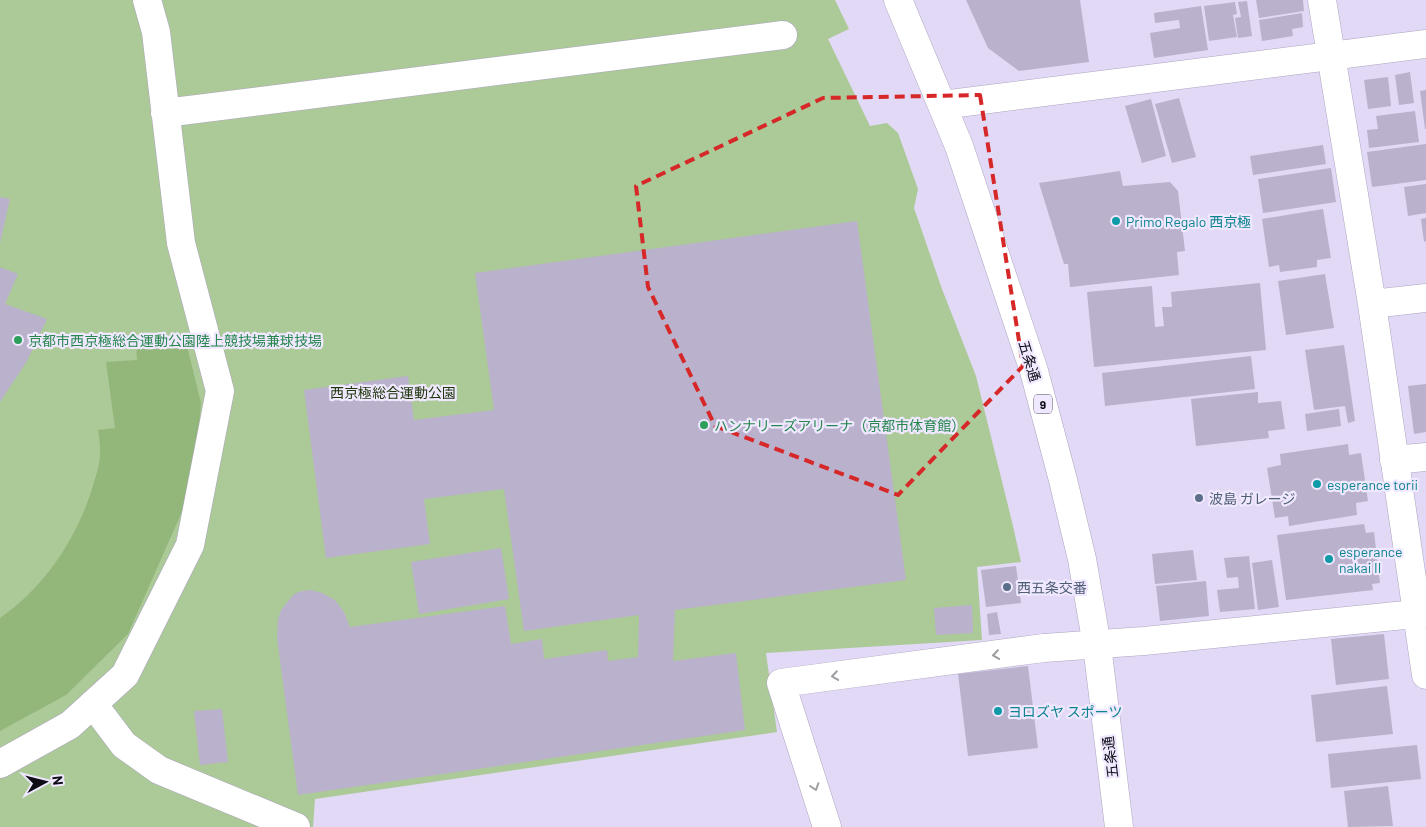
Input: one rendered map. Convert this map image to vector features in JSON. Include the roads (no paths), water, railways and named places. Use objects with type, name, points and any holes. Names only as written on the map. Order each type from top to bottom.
[{"type":"main road","points":[[0,764],[70,725],[125,675],[190,545],[220,391],[181,243],[156,32],[146,0]]},
{"type":"main road","name":"五条通","points":[[898,0],[959,146],[1034,371],[1063,480],[1082,559],[1097,644],[1118,827]]},
{"type":"main road","points":[[1322,0],[1372,304],[1394,460],[1421,614],[1426,676]]},
{"type":"main road","points":[[165,113],[783,35]]},
{"type":"main road","points":[[942,105],[1426,44]]},
{"type":"main road","points":[[1372,304],[1426,298]]},
{"type":"main road","points":[[1394,460],[1426,457]]},
{"type":"main road","points":[[828,827],[782,683],[1044,648],[1421,614]]},
{"type":"main road","points":[[93,704],[124,745],[159,770],[296,827]]},
{"type":"place","name":"Primo Regalo 西京極","points":[[1116,221]]},
{"type":"place","name":"京都市西京極総合運動公園陸上競技場兼球技場","points":[[18,340]]},
{"type":"place","name":"ハンナリーズアリーナ（京都市体育館）","points":[[704,425]]},
{"type":"place","name":"esperance torii","points":[[1317,484]]},
{"type":"place","name":"波島 ガレージ","points":[[1199,498]]},
{"type":"place","name":"esperance nakai II","points":[[1329,559]]},
{"type":"place","name":"西五条交番","points":[[1007,587]]},
{"type":"place","name":"ヨロズヤ スポーツ","points":[[998,711]]},
{"type":"park label","name":"西京極総合運動公園","points":[[393,392]]}]
